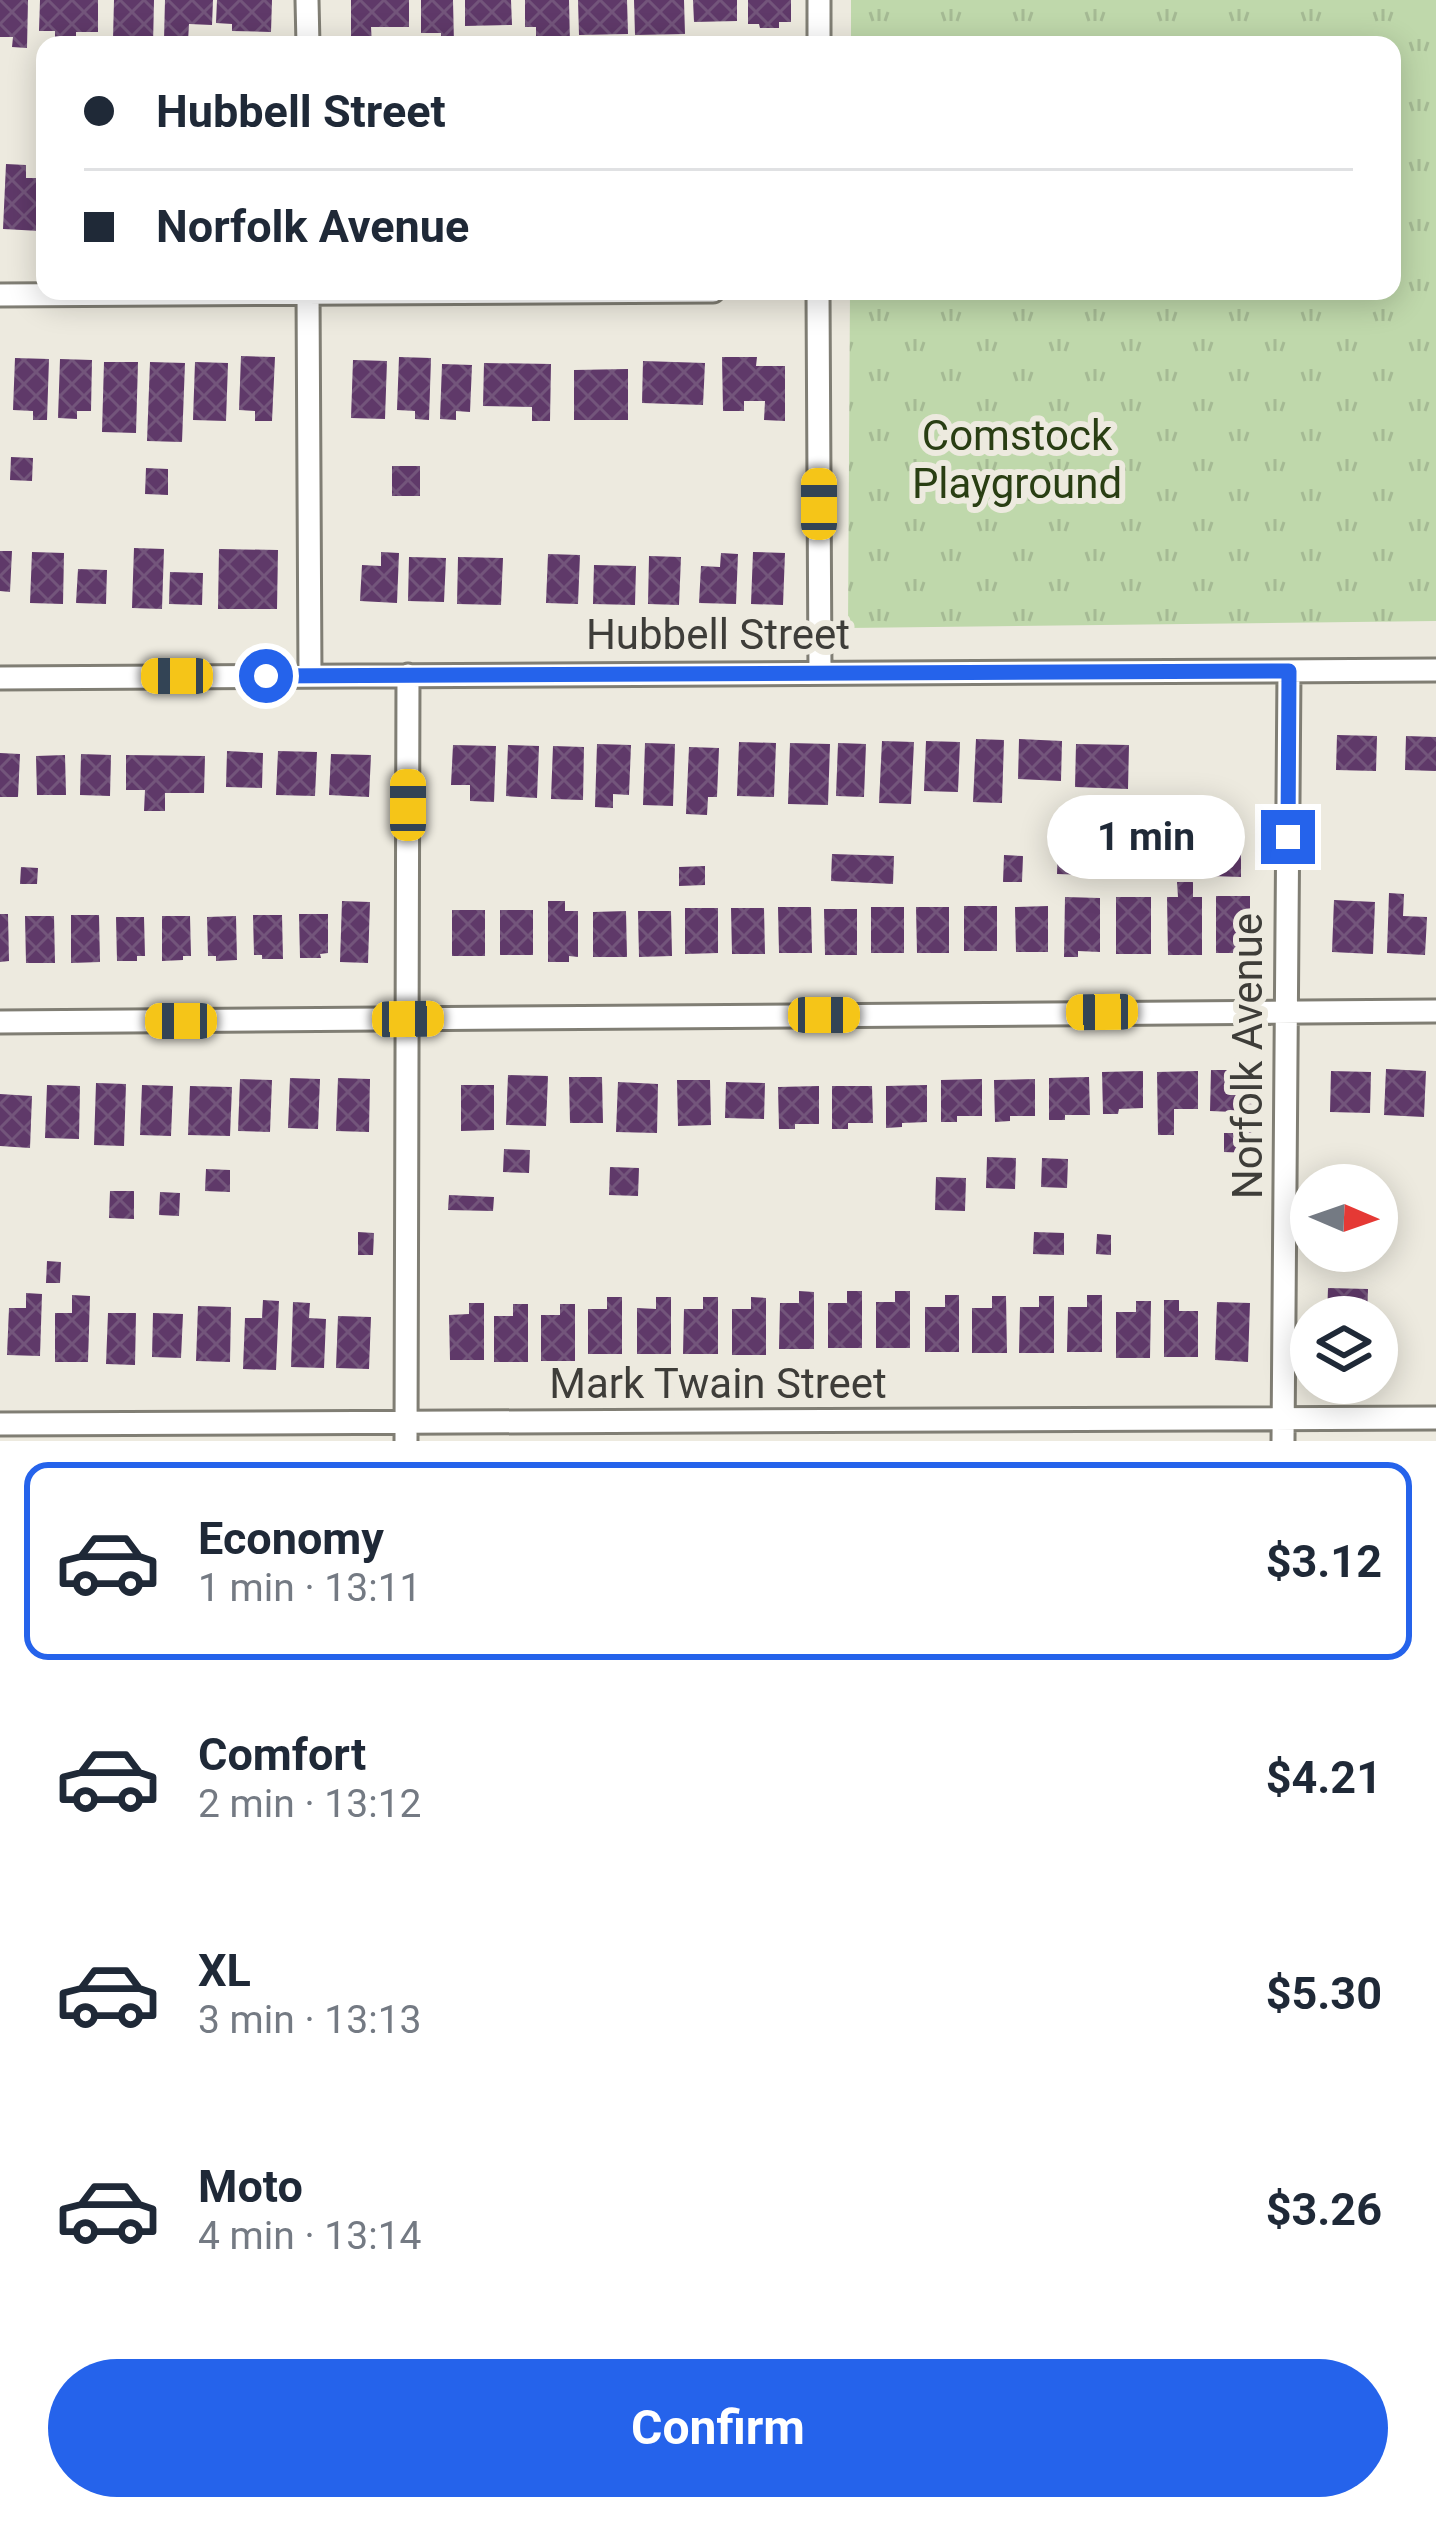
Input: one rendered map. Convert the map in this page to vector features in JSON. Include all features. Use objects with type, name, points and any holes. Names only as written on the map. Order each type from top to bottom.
[{"type":"street","points":[[308,0],[308,36]]},
{"type":"street","points":[[819,0],[819,36]]},
{"type":"street","points":[[0,295],[36,295]]},
{"type":"street","points":[[308,300],[310,676]]},
{"type":"street","points":[[818,300],[820,673]]},
{"type":"street","name":"Hubbell Street","points":[[0,678],[1436,670]]},
{"type":"street","name":"Norfolk Avenue","points":[[1284,1430],[1289,671]]},
{"type":"street","points":[[406,1432],[408,675]]},
{"type":"street","points":[[0,1022],[1436,1011]]},
{"type":"street","name":"Mark Twain Street","points":[[0,1424],[406,1432],[1284,1430],[1436,1418]]},
{"type":"green space","name":"Comstock Playground","points":[[851,0],[1436,0],[1436,621],[848,628],[850,300],[1401,300],[1401,36],[851,36]]},
{"type":"building","points":[[0,0],[28,0],[27,48],[12,47],[13,37],[0,37]]},
{"type":"building","points":[[40,0],[98,0],[98,32],[55,36],[55,31],[39,31]]},
{"type":"building","points":[[114,0],[154,0],[153,36],[113,36]]},
{"type":"building","points":[[165,0],[213,0],[212,25],[189,24],[188,36],[164,36]]},
{"type":"building","points":[[217,0],[272,0],[271,32],[232,31],[232,24],[216,23]]},
{"type":"building","points":[[351,0],[409,0],[409,27],[371,27],[372,36],[351,36]]},
{"type":"building","points":[[421,0],[453,0],[454,36],[421,33]]},
{"type":"building","points":[[465,0],[511,0],[512,25],[465,26]]},
{"type":"building","points":[[525,0],[569,0],[570,36],[536,36],[536,27],[525,27]]},
{"type":"building","points":[[578,0],[627,0],[628,34],[579,35]]},
{"type":"building","points":[[634,0],[684,0],[685,34],[635,35]]},
{"type":"building","points":[[693,0],[737,0],[737,21],[694,22]]},
{"type":"building","points":[[748,0],[791,0],[791,22],[779,22],[779,28],[748,24]]},
{"type":"building","points":[[6,164],[26,165],[26,178],[36,178],[36,231],[3,229]]},
{"type":"building","points":[[241,356],[275,357],[272,421],[255,421],[255,411],[239,410]]},
{"type":"building","points":[[399,357],[431,358],[429,420],[415,419],[415,411],[397,410]]},
{"type":"building","points":[[722,357],[757,357],[756,366],[785,366],[785,421],[764,420],[765,401],[744,401],[744,411],[723,411]]},
{"type":"building","points":[[15,358],[49,359],[47,420],[33,420],[33,411],[13,410]]},
{"type":"building","points":[[60,359],[92,360],[91,411],[77,411],[77,419],[58,418]]},
{"type":"building","points":[[353,360],[387,361],[385,419],[351,418]]},
{"type":"building","points":[[643,361],[705,363],[703,405],[642,403]]},
{"type":"building","points":[[104,362],[138,362],[136,433],[102,432]]},
{"type":"building","points":[[150,362],[185,363],[182,442],[147,441]]},
{"type":"building","points":[[195,362],[228,363],[226,421],[193,420]]},
{"type":"building","points":[[484,363],[551,364],[550,421],[532,421],[532,407],[483,406]]},
{"type":"building","points":[[442,364],[472,365],[470,412],[456,411],[456,420],[440,419]]},
{"type":"building","points":[[628,369],[628,420],[574,420],[574,370]]},
{"type":"building","points":[[11,457],[33,458],[32,481],[10,480]]},
{"type":"building","points":[[392,466],[420,466],[420,496],[392,496]]},
{"type":"building","points":[[146,468],[168,469],[168,495],[145,494]]},
{"type":"building","points":[[134,548],[164,549],[162,609],[132,608]]},
{"type":"building","points":[[219,549],[278,550],[277,609],[218,609]]},
{"type":"building","points":[[0,551],[12,551],[10,592],[0,591]]},
{"type":"building","points":[[32,552],[64,553],[63,604],[30,603]]},
{"type":"building","points":[[381,552],[399,553],[397,603],[360,601],[362,565],[381,566]]},
{"type":"building","points":[[753,552],[785,553],[783,605],[751,604]]},
{"type":"building","points":[[721,553],[738,554],[736,604],[699,603],[701,566],[720,567]]},
{"type":"building","points":[[548,554],[580,555],[578,604],[546,603]]},
{"type":"building","points":[[649,556],[681,557],[679,605],[648,604]]},
{"type":"building","points":[[409,557],[446,558],[444,602],[408,601]]},
{"type":"building","points":[[458,557],[503,558],[501,605],[457,604]]},
{"type":"building","points":[[594,565],[636,566],[635,605],[593,604]]},
{"type":"building","points":[[78,569],[107,570],[106,604],[76,603]]},
{"type":"building","points":[[170,572],[203,573],[202,605],[169,604]]},
{"type":"building","points":[[1337,735],[1377,736],[1376,771],[1336,770]]},
{"type":"building","points":[[1406,736],[1436,737],[1436,771],[1405,770]]},
{"type":"building","points":[[976,739],[1004,740],[1002,803],[973,802]]},
{"type":"building","points":[[1019,739],[1062,741],[1061,781],[1018,779]]},
{"type":"building","points":[[882,741],[914,742],[911,804],[879,803]]},
{"type":"building","points":[[926,741],[960,742],[958,792],[924,791]]},
{"type":"building","points":[[739,742],[776,743],[774,797],[737,796]]},
{"type":"building","points":[[645,743],[675,744],[673,806],[643,805]]},
{"type":"building","points":[[790,743],[830,744],[828,805],[788,804]]},
{"type":"building","points":[[838,743],[866,744],[864,797],[836,796]]},
{"type":"building","points":[[597,744],[631,745],[629,795],[613,794],[613,808],[595,807]]},
{"type":"building","points":[[1076,744],[1129,745],[1128,789],[1075,787]]},
{"type":"building","points":[[453,745],[496,746],[494,802],[470,801],[470,785],[451,785]]},
{"type":"building","points":[[508,745],[539,746],[537,798],[506,796]]},
{"type":"building","points":[[553,746],[584,747],[583,800],[551,799]]},
{"type":"building","points":[[689,747],[719,748],[717,797],[708,797],[707,815],[686,814]]},
{"type":"building","points":[[227,751],[263,753],[262,788],[226,787]]},
{"type":"building","points":[[278,751],[317,752],[315,796],[276,795]]},
{"type":"building","points":[[0,753],[20,754],[18,797],[0,797]]},
{"type":"building","points":[[81,754],[111,755],[110,796],[80,795]]},
{"type":"building","points":[[331,754],[371,755],[369,797],[329,795]]},
{"type":"building","points":[[65,755],[66,795],[37,795],[36,756]]},
{"type":"building","points":[[126,755],[205,756],[204,793],[165,793],[165,811],[144,811],[145,790],[126,790]]},
{"type":"building","points":[[1121,801],[1166,803],[1165,831],[1120,830]]},
{"type":"building","points":[[1058,846],[1088,847],[1087,875],[1057,874]]},
{"type":"building","points":[[1212,853],[1241,854],[1241,877],[1211,876]]},
{"type":"building","points":[[832,854],[894,856],[893,884],[831,881]]},
{"type":"building","points":[[1004,855],[1023,856],[1022,882],[1003,882]]},
{"type":"building","points":[[705,866],[705,885],[679,886],[679,867]]},
{"type":"building","points":[[21,867],[38,868],[37,884],[20,884]]},
{"type":"building","points":[[1177,882],[1193,882],[1193,897],[1202,897],[1202,955],[1168,955],[1167,897],[1178,897]]},
{"type":"building","points":[[1389,893],[1404,894],[1403,916],[1427,917],[1425,955],[1387,953]]},
{"type":"building","points":[[1216,896],[1250,896],[1250,953],[1216,953]]},
{"type":"building","points":[[1065,897],[1100,898],[1100,952],[1078,951],[1078,957],[1064,957]]},
{"type":"building","points":[[1116,897],[1151,897],[1151,954],[1116,954]]},
{"type":"building","points":[[1334,900],[1375,902],[1373,954],[1332,952]]},
{"type":"building","points":[[342,901],[370,902],[368,963],[340,962]]},
{"type":"building","points":[[548,901],[565,901],[565,911],[578,911],[578,957],[569,956],[569,962],[548,962]]},
{"type":"building","points":[[964,906],[997,906],[997,951],[964,951]]},
{"type":"building","points":[[1048,906],[1048,952],[1016,952],[1015,907]]},
{"type":"building","points":[[778,907],[811,907],[812,953],[779,953]]},
{"type":"building","points":[[871,907],[904,907],[904,953],[871,953]]},
{"type":"building","points":[[916,907],[949,907],[949,953],[917,953]]},
{"type":"building","points":[[685,908],[718,908],[718,953],[685,954]]},
{"type":"building","points":[[731,908],[764,908],[765,954],[732,954]]},
{"type":"building","points":[[824,909],[857,909],[857,955],[825,955]]},
{"type":"building","points":[[452,910],[485,910],[485,956],[452,956]]},
{"type":"building","points":[[500,910],[533,910],[533,955],[500,955]]},
{"type":"building","points":[[626,911],[627,957],[593,957],[593,912]]},
{"type":"building","points":[[638,911],[671,911],[672,956],[639,957]]},
{"type":"building","points":[[0,914],[8,914],[9,961],[0,962]]},
{"type":"building","points":[[299,914],[328,914],[328,953],[320,954],[321,958],[300,958]]},
{"type":"building","points":[[71,915],[99,915],[100,962],[71,963]]},
{"type":"building","points":[[253,915],[282,915],[283,959],[254,955]]},
{"type":"building","points":[[25,916],[54,916],[55,963],[26,963]]},
{"type":"building","points":[[162,916],[190,916],[191,956],[162,961]]},
{"type":"building","points":[[236,916],[237,960],[216,961],[216,956],[208,956],[207,917]]},
{"type":"building","points":[[116,917],[144,917],[145,956],[137,956],[137,961],[117,961]]},
{"type":"building","points":[[1386,1069],[1426,1071],[1424,1117],[1384,1115]]},
{"type":"building","points":[[1211,1070],[1252,1070],[1251,1153],[1224,1152],[1224,1133],[1233,1133],[1234,1112],[1210,1111]]},
{"type":"building","points":[[1143,1071],[1143,1108],[1103,1114],[1102,1072]]},
{"type":"building","points":[[1198,1071],[1198,1109],[1174,1109],[1174,1135],[1158,1135],[1157,1072]]},
{"type":"building","points":[[1331,1071],[1371,1072],[1370,1113],[1330,1112]]},
{"type":"building","points":[[508,1075],[548,1076],[546,1126],[506,1125]]},
{"type":"building","points":[[569,1077],[602,1077],[603,1123],[570,1123]]},
{"type":"building","points":[[1089,1077],[1090,1115],[1049,1120],[1049,1078]]},
{"type":"building","points":[[290,1078],[320,1079],[318,1129],[288,1128]]},
{"type":"building","points":[[338,1078],[370,1079],[369,1132],[336,1131]]},
{"type":"building","points":[[240,1079],[272,1080],[270,1132],[238,1131]]},
{"type":"building","points":[[982,1079],[982,1116],[957,1116],[957,1122],[941,1122],[941,1080]]},
{"type":"building","points":[[1035,1079],[1035,1116],[1010,1116],[1010,1121],[995,1122],[994,1080]]},
{"type":"building","points":[[677,1080],[710,1080],[711,1125],[678,1126]]},
{"type":"building","points":[[618,1082],[658,1084],[657,1133],[616,1132]]},
{"type":"building","points":[[726,1082],[765,1083],[764,1119],[725,1118]]},
{"type":"building","points":[[96,1083],[126,1084],[124,1146],[94,1145]]},
{"type":"building","points":[[47,1085],[80,1086],[79,1139],[45,1138]]},
{"type":"building","points":[[142,1085],[173,1086],[171,1136],[140,1135]]},
{"type":"building","points":[[461,1085],[494,1085],[494,1130],[461,1131]]},
{"type":"building","points":[[927,1085],[927,1122],[886,1128],[886,1086]]},
{"type":"building","points":[[190,1086],[232,1087],[230,1136],[188,1135]]},
{"type":"building","points":[[819,1086],[819,1124],[779,1129],[778,1087]]},
{"type":"building","points":[[832,1086],[872,1086],[873,1123],[848,1123],[848,1129],[832,1129]]},
{"type":"building","points":[[0,1094],[32,1096],[30,1148],[0,1146]]},
{"type":"building","points":[[504,1149],[530,1150],[529,1173],[503,1172]]},
{"type":"building","points":[[987,1157],[1016,1158],[1015,1189],[986,1188]]},
{"type":"building","points":[[1042,1158],[1068,1159],[1067,1188],[1041,1187]]},
{"type":"building","points":[[610,1167],[639,1168],[638,1196],[609,1195]]},
{"type":"building","points":[[206,1169],[230,1170],[230,1192],[205,1191]]},
{"type":"building","points":[[936,1177],[966,1178],[965,1211],[935,1210]]},
{"type":"building","points":[[110,1191],[134,1191],[134,1219],[109,1218]]},
{"type":"building","points":[[160,1192],[180,1193],[179,1216],[159,1215]]},
{"type":"building","points":[[449,1195],[494,1197],[493,1211],[448,1210]]},
{"type":"building","points":[[358,1232],[374,1233],[373,1255],[358,1255]]},
{"type":"building","points":[[1034,1232],[1064,1233],[1064,1255],[1033,1254]]},
{"type":"building","points":[[1097,1234],[1111,1235],[1111,1255],[1096,1254]]},
{"type":"building","points":[[47,1261],[61,1262],[60,1283],[46,1283]]},
{"type":"building","points":[[1328,1288],[1368,1289],[1368,1296],[1328,1296]]},
{"type":"building","points":[[799,1291],[814,1292],[814,1349],[779,1349],[780,1303],[799,1303]]},
{"type":"building","points":[[847,1291],[862,1291],[862,1348],[828,1348],[828,1303],[847,1303]]},
{"type":"building","points":[[895,1291],[910,1291],[910,1348],[876,1348],[876,1302],[895,1302]]},
{"type":"building","points":[[26,1293],[42,1294],[40,1356],[7,1355],[9,1308],[26,1308]]},
{"type":"building","points":[[72,1295],[90,1296],[88,1362],[55,1362],[55,1313],[72,1313]]},
{"type":"building","points":[[945,1295],[959,1295],[959,1352],[925,1352],[925,1307],[945,1307]]},
{"type":"building","points":[[1087,1295],[1102,1295],[1102,1352],[1067,1352],[1068,1307],[1087,1307]]},
{"type":"building","points":[[992,1296],[1006,1296],[1007,1353],[972,1353],[972,1308],[992,1308]]},
{"type":"building","points":[[1039,1296],[1054,1296],[1054,1353],[1019,1353],[1020,1307],[1039,1307]]},
{"type":"building","points":[[607,1297],[622,1297],[622,1354],[588,1354],[588,1309],[607,1309]]},
{"type":"building","points":[[656,1297],[671,1297],[671,1354],[637,1354],[637,1308],[656,1309]]},
{"type":"building","points":[[703,1297],[718,1297],[718,1354],[683,1354],[684,1309],[703,1309]]},
{"type":"building","points":[[751,1297],[766,1298],[766,1355],[732,1355],[732,1309],[751,1309]]},
{"type":"building","points":[[263,1300],[279,1301],[276,1370],[243,1369],[245,1318],[262,1318]]},
{"type":"building","points":[[1164,1300],[1179,1300],[1179,1311],[1198,1311],[1198,1357],[1164,1357]]},
{"type":"building","points":[[1136,1301],[1151,1301],[1150,1358],[1116,1358],[1116,1312],[1136,1312]]},
{"type":"building","points":[[293,1302],[310,1303],[309,1318],[326,1319],[324,1368],[291,1367]]},
{"type":"building","points":[[1217,1302],[1250,1303],[1248,1362],[1215,1360]]},
{"type":"building","points":[[469,1303],[484,1303],[484,1360],[450,1360],[449,1315],[469,1314]]},
{"type":"building","points":[[513,1304],[528,1304],[528,1362],[494,1362],[494,1316],[513,1316]]},
{"type":"building","points":[[560,1304],[575,1304],[575,1361],[541,1361],[541,1315],[560,1315]]},
{"type":"building","points":[[198,1306],[231,1307],[230,1362],[196,1361]]},
{"type":"building","points":[[108,1313],[136,1313],[135,1365],[106,1364]]},
{"type":"building","points":[[153,1313],[183,1314],[181,1358],[152,1357]]},
{"type":"building","points":[[338,1316],[371,1317],[369,1369],[336,1368]]},
{"type":"route","points":[[266,676],[1289,671],[1288,837]]}]
